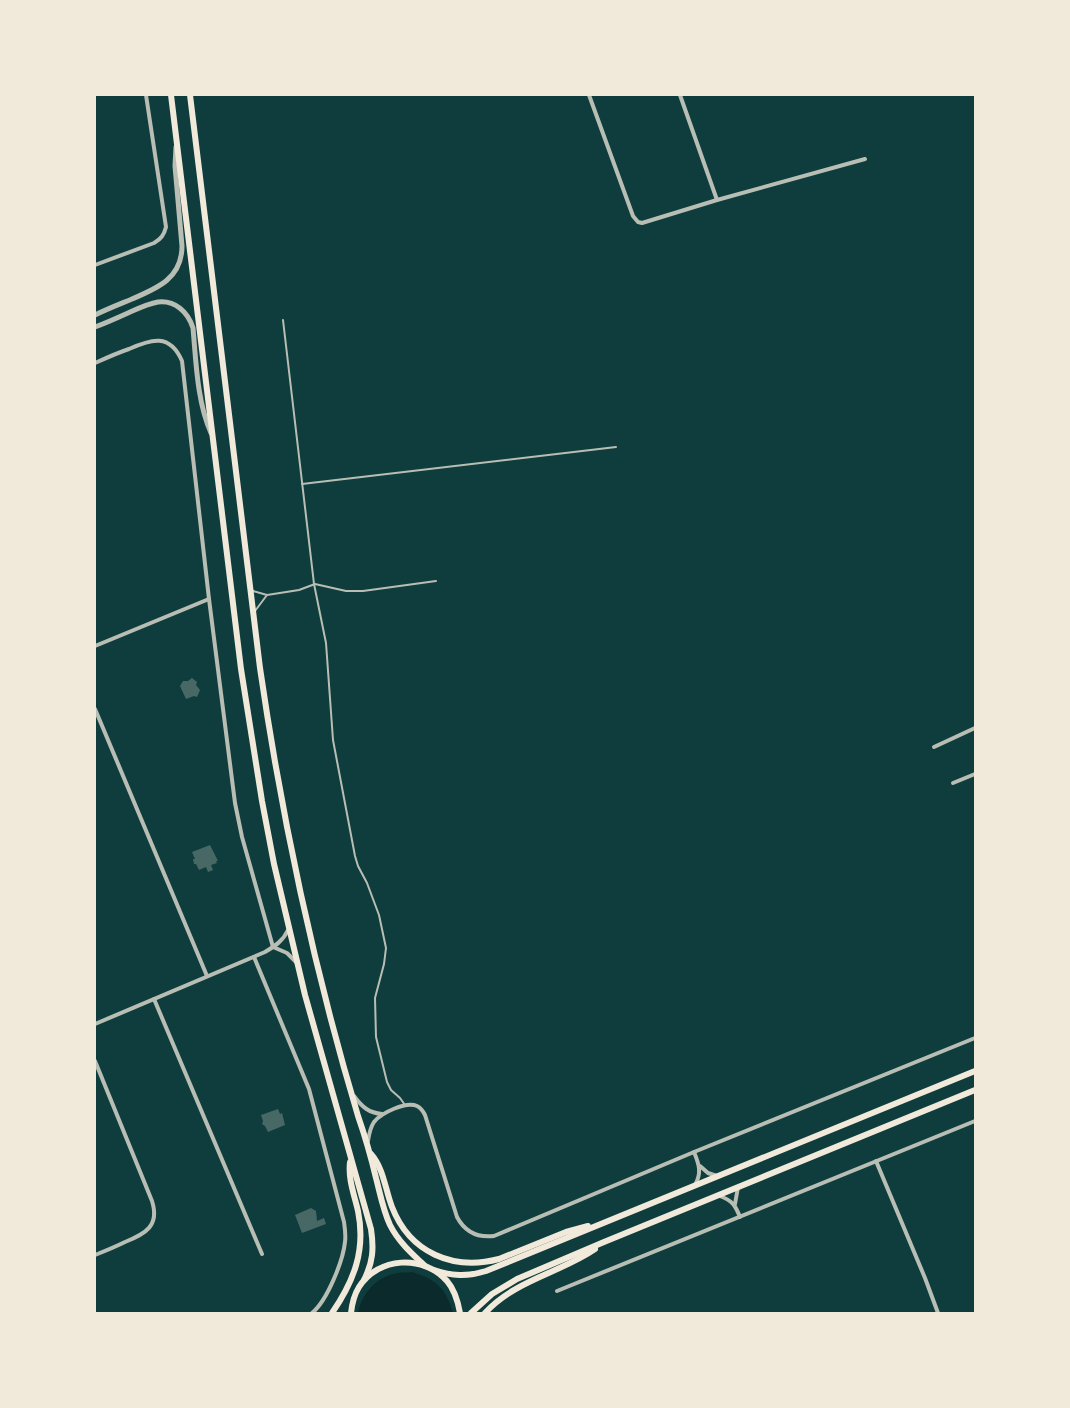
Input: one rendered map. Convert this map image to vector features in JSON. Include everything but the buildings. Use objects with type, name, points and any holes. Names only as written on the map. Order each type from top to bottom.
[{"type":"main road","points":[[171,95],[220,508],[242,678],[262,801],[288,930],[373,1242],[370,1268],[345,1313]]},
{"type":"main road","points":[[190,95],[226,377],[250,589],[270,737],[307,925],[350,1090],[385,1212],[390,1225],[405,1248],[424,1265],[434,1270],[454,1275],[476,1274],[486,1271],[975,1071]]},
{"type":"main road","points":[[471,1313],[484,1300],[508,1284],[604,1242],[975,1090]]},
{"type":"main road","points":[[368,1149],[376,1159],[392,1208],[403,1229],[420,1246],[441,1258],[464,1263],[488,1262],[581,1227],[597,1226]]},
{"type":"main road","points":[[332,1313],[353,1276],[360,1248],[360,1221],[349,1175],[351,1158]]},
{"type":"main road","points":[[485,1313],[513,1290],[576,1260],[604,1242]]},
{"type":"main road","points":[[364,1280],[377,1270],[392,1263],[408,1262],[424,1265]]},
{"type":"main road","points":[[434,1270],[447,1281],[456,1296],[460,1313]]},
{"type":"main road","points":[[350,1313],[353,1300]]},
{"type":"street","points":[[95,265],[154,243],[164,234],[166,227],[146,95]]},
{"type":"street","points":[[589,95],[633,216],[638,222],[646,223],[717,200],[865,159]]},
{"type":"street","points":[[680,95],[717,200]]},
{"type":"street","points":[[95,314],[155,290],[168,280],[181,259],[182,246],[175,166],[177,139]]},
{"type":"street","points":[[95,327],[158,302],[172,304],[185,312],[192,328],[203,409],[213,438]]},
{"type":"street","points":[[95,363],[153,340],[159,340],[174,347],[182,361],[209,599],[235,803],[242,837],[273,947]]},
{"type":"street","points":[[95,646],[209,599]]},
{"type":"street","points":[[95,709],[208,976]]},
{"type":"street","points":[[934,747],[975,728]]},
{"type":"street","points":[[953,783],[975,774]]},
{"type":"street","points":[[95,1024],[254,957],[282,940],[288,930]]},
{"type":"street","points":[[273,947],[287,953],[297,963]]},
{"type":"street","points":[[254,957],[309,1088],[344,1222],[345,1241],[341,1260],[323,1303],[312,1313]]},
{"type":"street","points":[[154,999],[262,1254]]},
{"type":"street","points":[[350,1090],[366,1110],[377,1114],[406,1105],[417,1106],[422,1110],[457,1217],[461,1225],[468,1231],[476,1236],[485,1237],[494,1236],[694,1152],[975,1038]]},
{"type":"street","points":[[95,1062],[152,1201],[154,1211],[153,1221],[144,1233],[95,1255]]},
{"type":"street","points":[[368,1149],[368,1135],[372,1125],[382,1114]]},
{"type":"street","points":[[557,1291],[975,1121]]},
{"type":"street","points":[[694,1152],[700,1166],[708,1173],[718,1176]]},
{"type":"street","points":[[876,1161],[938,1313]]},
{"type":"street","points":[[694,1187],[699,1177],[700,1166]]},
{"type":"street","points":[[734,1204],[739,1187]]},
{"type":"street","points":[[719,1195],[734,1204],[740,1217]]},
{"type":"lane","points":[[283,320],[314,584],[326,644],[333,740],[355,856],[374,899],[386,941],[386,956],[375,998],[376,1037],[387,1082],[391,1090],[406,1105]]},
{"type":"lane","points":[[302,484],[616,447]]},
{"type":"lane","points":[[250,589],[267,595],[300,590],[314,584],[354,592],[436,580]]},
{"type":"lane","points":[[253,613],[267,595]]},
{"type":"water","points":[[412,1272],[428,1278],[444,1291],[453,1313],[358,1313],[363,1299],[376,1282],[389,1275]]}]
